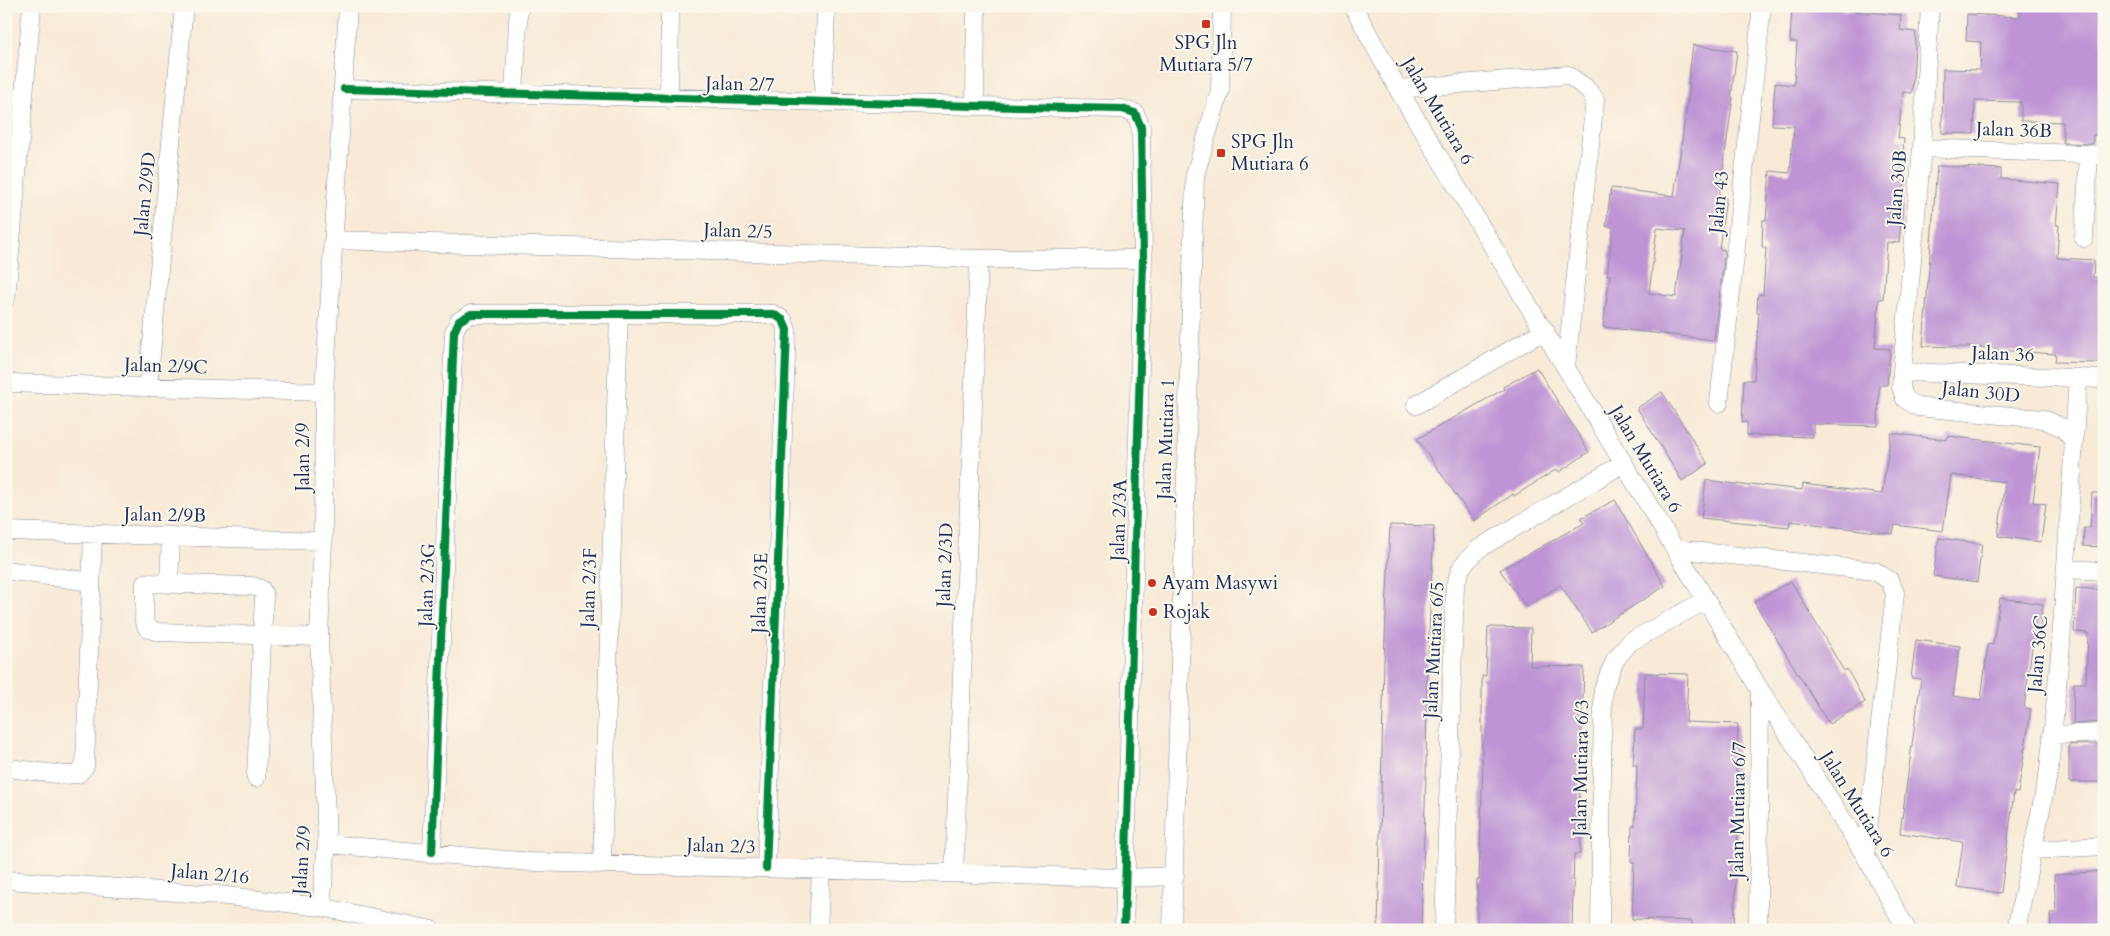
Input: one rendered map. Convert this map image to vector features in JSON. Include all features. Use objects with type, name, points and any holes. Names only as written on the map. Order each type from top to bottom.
[{"type":"street","points":[[6,298],[32,6]]},
{"type":"street","name":"Jalan 2/9D","points":[[148,386],[184,6]]},
{"type":"street","name":"Jalan 2/9","points":[[321,908],[327,844],[319,637],[324,541],[324,392],[348,6]]},
{"type":"street","points":[[514,92],[519,6]]},
{"type":"street","points":[[669,99],[670,6]]},
{"type":"street","points":[[823,102],[826,6]]},
{"type":"street","points":[[975,106],[976,6]]},
{"type":"street","name":"Jalan Mutiara 1","points":[[1172,930],[1195,175],[1220,92],[1222,6]]},
{"type":"street","name":"Jalan Mutiara 6","points":[[1353,6],[1398,89],[1545,330],[1760,690],[1866,855],[1907,930]]},
{"type":"street","name":"Jalan 43","points":[[1720,403],[1762,6]]},
{"type":"street","name":"Jalan 30B","points":[[1902,372],[1922,148],[1930,6]]},
{"type":"street","points":[[1398,89],[1568,75],[1585,86],[1595,99],[1566,366]]},
{"type":"street","name":"Jalan 2/7","points":[[344,89],[514,92],[669,99],[1122,109],[1135,112]]},
{"type":"street","name":"Jalan 2/3A","points":[[1124,930],[1142,260],[1141,127],[1135,112]]},
{"type":"street","name":"Jalan 36B","points":[[1922,148],[2096,155]]},
{"type":"street","points":[[2084,238],[2096,155]]},
{"type":"street","name":"Jalan 2/5","points":[[333,240],[979,259],[1142,260]]},
{"type":"street","name":"Jalan 2/3D","points":[[954,874],[979,259]]},
{"type":"street","name":"Jalan 2/3G","points":[[432,852],[454,332],[459,321],[471,314],[619,314]]},
{"type":"street","name":"Jalan 2/3E","points":[[619,314],[773,314],[783,320],[787,330],[766,868]]},
{"type":"street","name":"Jalan 2/3F","points":[[602,864],[619,314]]},
{"type":"street","points":[[1416,405],[1545,330]]},
{"type":"street","name":"Jalan 36","points":[[1902,372],[2104,379]]},
{"type":"street","name":"Jalan 30D","points":[[1902,372],[1902,387],[1905,399],[1918,407],[2043,419],[2063,428],[2074,442]]},
{"type":"street","name":"Jalan 36C","points":[[2016,930],[2049,770],[2066,569],[2078,378]]},
{"type":"street","name":"Jalan 2/9C","points":[[6,384],[148,386],[324,392]]},
{"type":"street","name":"Jalan Mutiara 6/5","points":[[1444,930],[1455,585],[1462,566],[1478,549],[1624,463]]},
{"type":"street","name":"Jalan 2/9B","points":[[6,531],[324,541]]},
{"type":"street","points":[[16,770],[65,776],[78,774],[85,766],[93,534]]},
{"type":"street","points":[[169,584],[171,536]]},
{"type":"street","points":[[1675,549],[1875,571],[1889,580],[1895,593],[1866,855]]},
{"type":"street","points":[[2066,569],[2104,571]]},
{"type":"street","points":[[6,570],[91,582]]},
{"type":"street","points":[[256,778],[261,635],[264,595],[261,589],[252,586],[145,583],[144,622],[147,628],[158,632],[261,635],[319,637]]},
{"type":"street","name":"Jalan Mutiara 6/3","points":[[1600,930],[1603,689],[1615,660],[1630,642],[1706,600]]},
{"type":"street","name":"Jalan Mutiara 6/7","points":[[1758,930],[1760,690]]},
{"type":"street","points":[[2052,735],[2104,733]]},
{"type":"street","name":"Jalan 2/3","points":[[327,844],[530,862],[1125,878],[1175,876]]},
{"type":"street","points":[[2033,850],[2104,846]]},
{"type":"street","points":[[818,930],[821,870]]},
{"type":"street","name":"Jalan 2/16","points":[[6,880],[218,895],[321,908],[409,928],[432,930]]},
{"type":"building","points":[[1816,6],[1843,6],[1842,10],[1901,15],[1900,30],[1916,32],[1912,93],[1903,92],[1898,138],[1904,139],[1901,181],[1905,181],[1899,243],[1887,242],[1883,299],[1879,299],[1875,348],[1890,349],[1887,385],[1879,385],[1878,426],[1813,424],[1813,437],[1747,435],[1747,422],[1742,422],[1744,380],[1754,380],[1759,312],[1757,312],[1758,294],[1763,295],[1766,248],[1762,247],[1763,220],[1766,220],[1770,171],[1790,173],[1794,126],[1772,125],[1775,83],[1794,85],[1797,42],[1790,42],[1792,7],[1816,8]]},
{"type":"building","points":[[2020,6],[2103,6],[2101,135],[2093,135],[2093,144],[2063,143],[2063,122],[2021,121],[2021,102],[1975,101],[1974,134],[1942,133],[1943,69],[1980,70],[1981,42],[1966,41],[1967,14],[2020,17]]},
{"type":"building","points":[[1693,45],[1737,51],[1731,97],[1733,97],[1719,197],[1726,198],[1719,249],[1725,250],[1714,340],[1603,327],[1610,275],[1607,275],[1613,227],[1606,226],[1611,188],[1674,196],[1690,84],[1688,83]],"holes":[[[1657,228],[1685,231],[1676,297],[1649,293]]]},
{"type":"building","points":[[1937,166],[2001,169],[2001,179],[2060,184],[2056,225],[2059,225],[2057,258],[2094,260],[2093,277],[2104,277],[2104,363],[2055,362],[2056,354],[1995,350],[1996,348],[1923,346]]},
{"type":"building","points":[[1537,368],[1589,452],[1559,472],[1557,469],[1514,496],[1513,494],[1474,521],[1417,439]]},
{"type":"building","points":[[1662,392],[1708,464],[1682,481],[1637,408]]},
{"type":"building","points":[[1891,433],[1947,440],[1948,436],[2040,447],[2033,502],[2046,504],[2041,542],[1998,536],[2005,482],[1951,475],[1943,531],[1895,525],[1893,534],[1790,521],[1789,527],[1701,518],[1706,480],[1802,490],[1803,484],[1882,494]]},
{"type":"building","points":[[2092,493],[2104,493],[2104,547],[2083,546],[2084,528],[2090,528]]},
{"type":"building","points":[[1615,500],[1665,586],[1592,632],[1560,585],[1526,607],[1500,570],[1584,523],[1581,518]]},
{"type":"building","points":[[1390,525],[1434,526],[1427,676],[1421,930],[1378,930],[1384,661]]},
{"type":"building","points":[[1939,538],[1982,544],[1977,582],[1933,576]]},
{"type":"building","points":[[1791,581],[1844,671],[1847,669],[1865,702],[1829,724],[1754,602]]},
{"type":"building","points":[[2076,588],[2104,590],[2104,722],[2073,724],[2074,683],[2086,683],[2088,633],[2074,632]]},
{"type":"building","points":[[2000,598],[2043,604],[2038,642],[2033,641],[2024,708],[2031,709],[2018,793],[2014,792],[2001,893],[1957,887],[1963,842],[1900,833],[1921,679],[1911,678],[1916,640],[1960,646],[1953,696],[1981,700],[1988,644],[1993,645]]},
{"type":"building","points":[[1488,627],[1531,628],[1530,666],[1584,667],[1579,817],[1581,817],[1580,854],[1574,854],[1572,930],[1477,930],[1477,880],[1479,880],[1483,763],[1482,676],[1486,676]]},
{"type":"building","points":[[1645,673],[1688,674],[1686,722],[1738,724],[1736,773],[1740,773],[1734,930],[1692,930],[1692,921],[1632,919],[1634,862],[1631,862],[1632,826],[1635,826],[1637,765],[1633,765],[1635,729],[1643,729]]},
{"type":"building","points":[[2104,744],[2104,782],[2069,782],[2069,745]]},
{"type":"building","points":[[2104,871],[2104,930],[2051,930],[2050,913],[2056,913],[2054,875]]},
{"type":"cycle path","points":[[344,89],[1122,109],[1135,113],[1141,127],[1143,259],[1124,930]]},
{"type":"cycle path","points":[[432,852],[454,332],[459,321],[471,314],[773,314],[783,320],[787,330],[766,868]]},
{"type":"place","name":"SPG Jln Mutiara 5/7","points":[[1206,24]]},
{"type":"place","name":"SPG Jln Mutiara 6","points":[[1221,153]]},
{"type":"place","name":"Ayam Masywi","points":[[1152,583]]},
{"type":"place","name":"Rojak","points":[[1153,612]]}]
